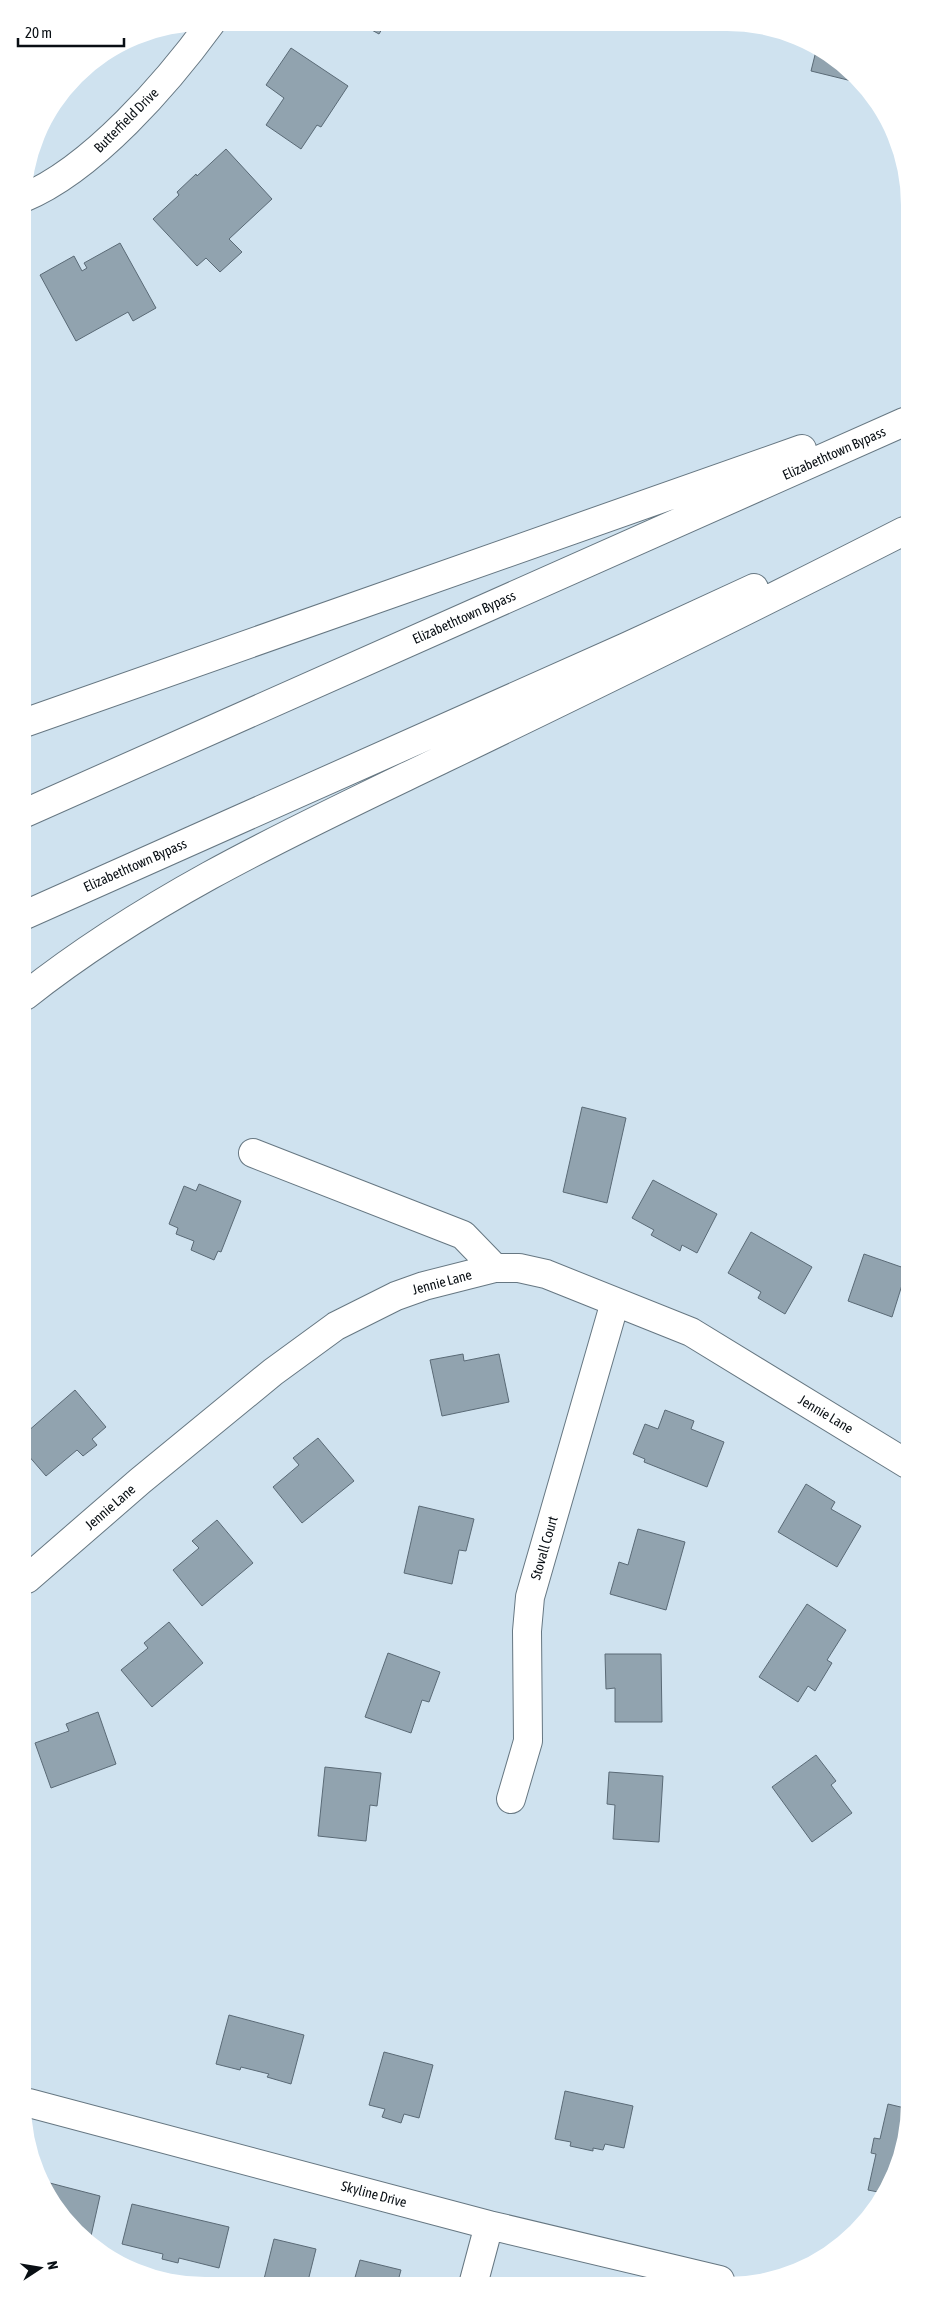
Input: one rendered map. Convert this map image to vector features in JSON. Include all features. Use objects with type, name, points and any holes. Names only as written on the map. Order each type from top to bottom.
[{"type":"main road","name":"Butterfield Drive","points":[[32,192],[89,158],[181,65],[204,32]]},
{"type":"main road","points":[[32,720],[721,479],[901,413]]},
{"type":"main road","name":"Elizabethtown Bypass","points":[[32,810],[901,423]]},
{"type":"main road","name":"Elizabethtown Bypass","points":[[32,912],[626,647],[743,592],[901,527]]},
{"type":"main road","points":[[32,991],[129,922],[238,858],[715,628],[901,533]]},
{"type":"main road","points":[[253,1153],[463,1235],[495,1268]]},
{"type":"main road","name":"Jennie Lane","points":[[31,1575],[140,1481],[266,1378],[336,1326],[396,1296],[424,1286],[495,1268],[519,1268],[546,1274],[691,1332],[900,1460]]},
{"type":"main road","name":"Stovall Court","points":[[510,1799],[528,1741],[527,1631],[530,1597],[615,1302]]},
{"type":"main road","name":"Skyline Drive","points":[[31,2104],[489,2224],[708,2277]]},
{"type":"main road","points":[[475,2277],[489,2224]]},
{"type":"building","points":[[291,48],[348,86],[321,127],[317,125],[301,149],[266,125],[284,98],[266,85]]},
{"type":"building","points":[[815,56],[848,80],[811,71]]},
{"type":"building","points":[[226,149],[272,199],[229,239],[242,252],[220,272],[206,258],[197,266],[153,219],[179,195],[177,192]]},
{"type":"building","points":[[120,243],[156,308],[133,321],[128,312],[76,341],[40,275],[74,256],[82,271],[87,268],[84,263]]},
{"type":"building","points":[[582,1107],[626,1118],[607,1203],[563,1192]]},
{"type":"building","points":[[653,1180],[717,1214],[697,1253],[682,1245],[680,1251],[651,1235],[654,1230],[632,1218]]},
{"type":"building","points":[[199,1184],[241,1201],[221,1252],[218,1251],[214,1260],[191,1250],[194,1241],[176,1234],[178,1228],[169,1224],[184,1186],[196,1191]]},
{"type":"building","points":[[751,1232],[812,1267],[785,1314],[758,1298],[761,1292],[728,1273]]},
{"type":"building","points":[[864,1254],[900,1267],[900,1290],[892,1317],[848,1301]]},
{"type":"building","points":[[463,1354],[464,1361],[499,1354],[509,1402],[442,1416],[430,1360]]},
{"type":"building","points":[[75,1390],[106,1427],[92,1439],[97,1445],[83,1456],[77,1450],[46,1476],[31,1459],[31,1428]]},
{"type":"building","points":[[665,1410],[694,1421],[691,1429],[724,1442],[707,1487],[644,1462],[645,1459],[633,1454],[645,1424],[658,1429]]},
{"type":"building","points":[[318,1438],[354,1481],[302,1523],[273,1487],[299,1465],[293,1458]]},
{"type":"building","points":[[806,1484],[835,1502],[831,1509],[861,1526],[837,1567],[778,1532]]},
{"type":"building","points":[[419,1506],[474,1519],[466,1551],[459,1550],[452,1584],[404,1573]]},
{"type":"building","points":[[217,1520],[253,1563],[202,1606],[173,1570],[199,1548],[192,1541]]},
{"type":"building","points":[[638,1529],[685,1542],[666,1610],[610,1594],[619,1562],[628,1565]]},
{"type":"building","points":[[807,1604],[846,1630],[827,1660],[832,1663],[815,1691],[808,1686],[798,1702],[759,1677]]},
{"type":"building","points":[[169,1622],[203,1663],[152,1707],[121,1670],[148,1648],[144,1643]]},
{"type":"building","points":[[388,1653],[440,1672],[429,1702],[422,1700],[411,1733],[365,1717]]},
{"type":"building","points":[[605,1654],[661,1654],[662,1722],[615,1722],[615,1688],[606,1689]]},
{"type":"building","points":[[98,1712],[116,1764],[51,1788],[35,1743],[69,1731],[66,1724]]},
{"type":"building","points":[[816,1755],[836,1781],[831,1785],[852,1813],[812,1842],[772,1787]]},
{"type":"building","points":[[325,1767],[381,1773],[377,1806],[370,1805],[366,1841],[318,1836]]},
{"type":"building","points":[[609,1772],[663,1776],[659,1842],[613,1839],[615,1805],[607,1804]]},
{"type":"building","points":[[229,2015],[304,2035],[291,2084],[267,2077],[269,2074],[241,2067],[240,2070],[216,2064]]},
{"type":"building","points":[[384,2052],[433,2065],[419,2118],[404,2114],[401,2123],[382,2117],[385,2109],[369,2105]]},
{"type":"building","points":[[565,2091],[633,2106],[624,2148],[605,2144],[603,2150],[593,2148],[593,2151],[570,2146],[571,2142],[555,2139]]},
{"type":"building","points":[[888,2104],[900,2107],[897,2137],[892,2159],[876,2192],[868,2190],[876,2154],[871,2153],[874,2138],[880,2139]]},
{"type":"building","points":[[51,2183],[100,2196],[91,2235],[74,2218]]},
{"type":"building","points":[[132,2204],[229,2227],[219,2268],[179,2258],[178,2263],[162,2259],[163,2254],[122,2244]]},
{"type":"building","points":[[274,2239],[316,2249],[309,2277],[264,2277]]},
{"type":"building","points":[[360,2260],[401,2270],[399,2277],[355,2277]]}]
